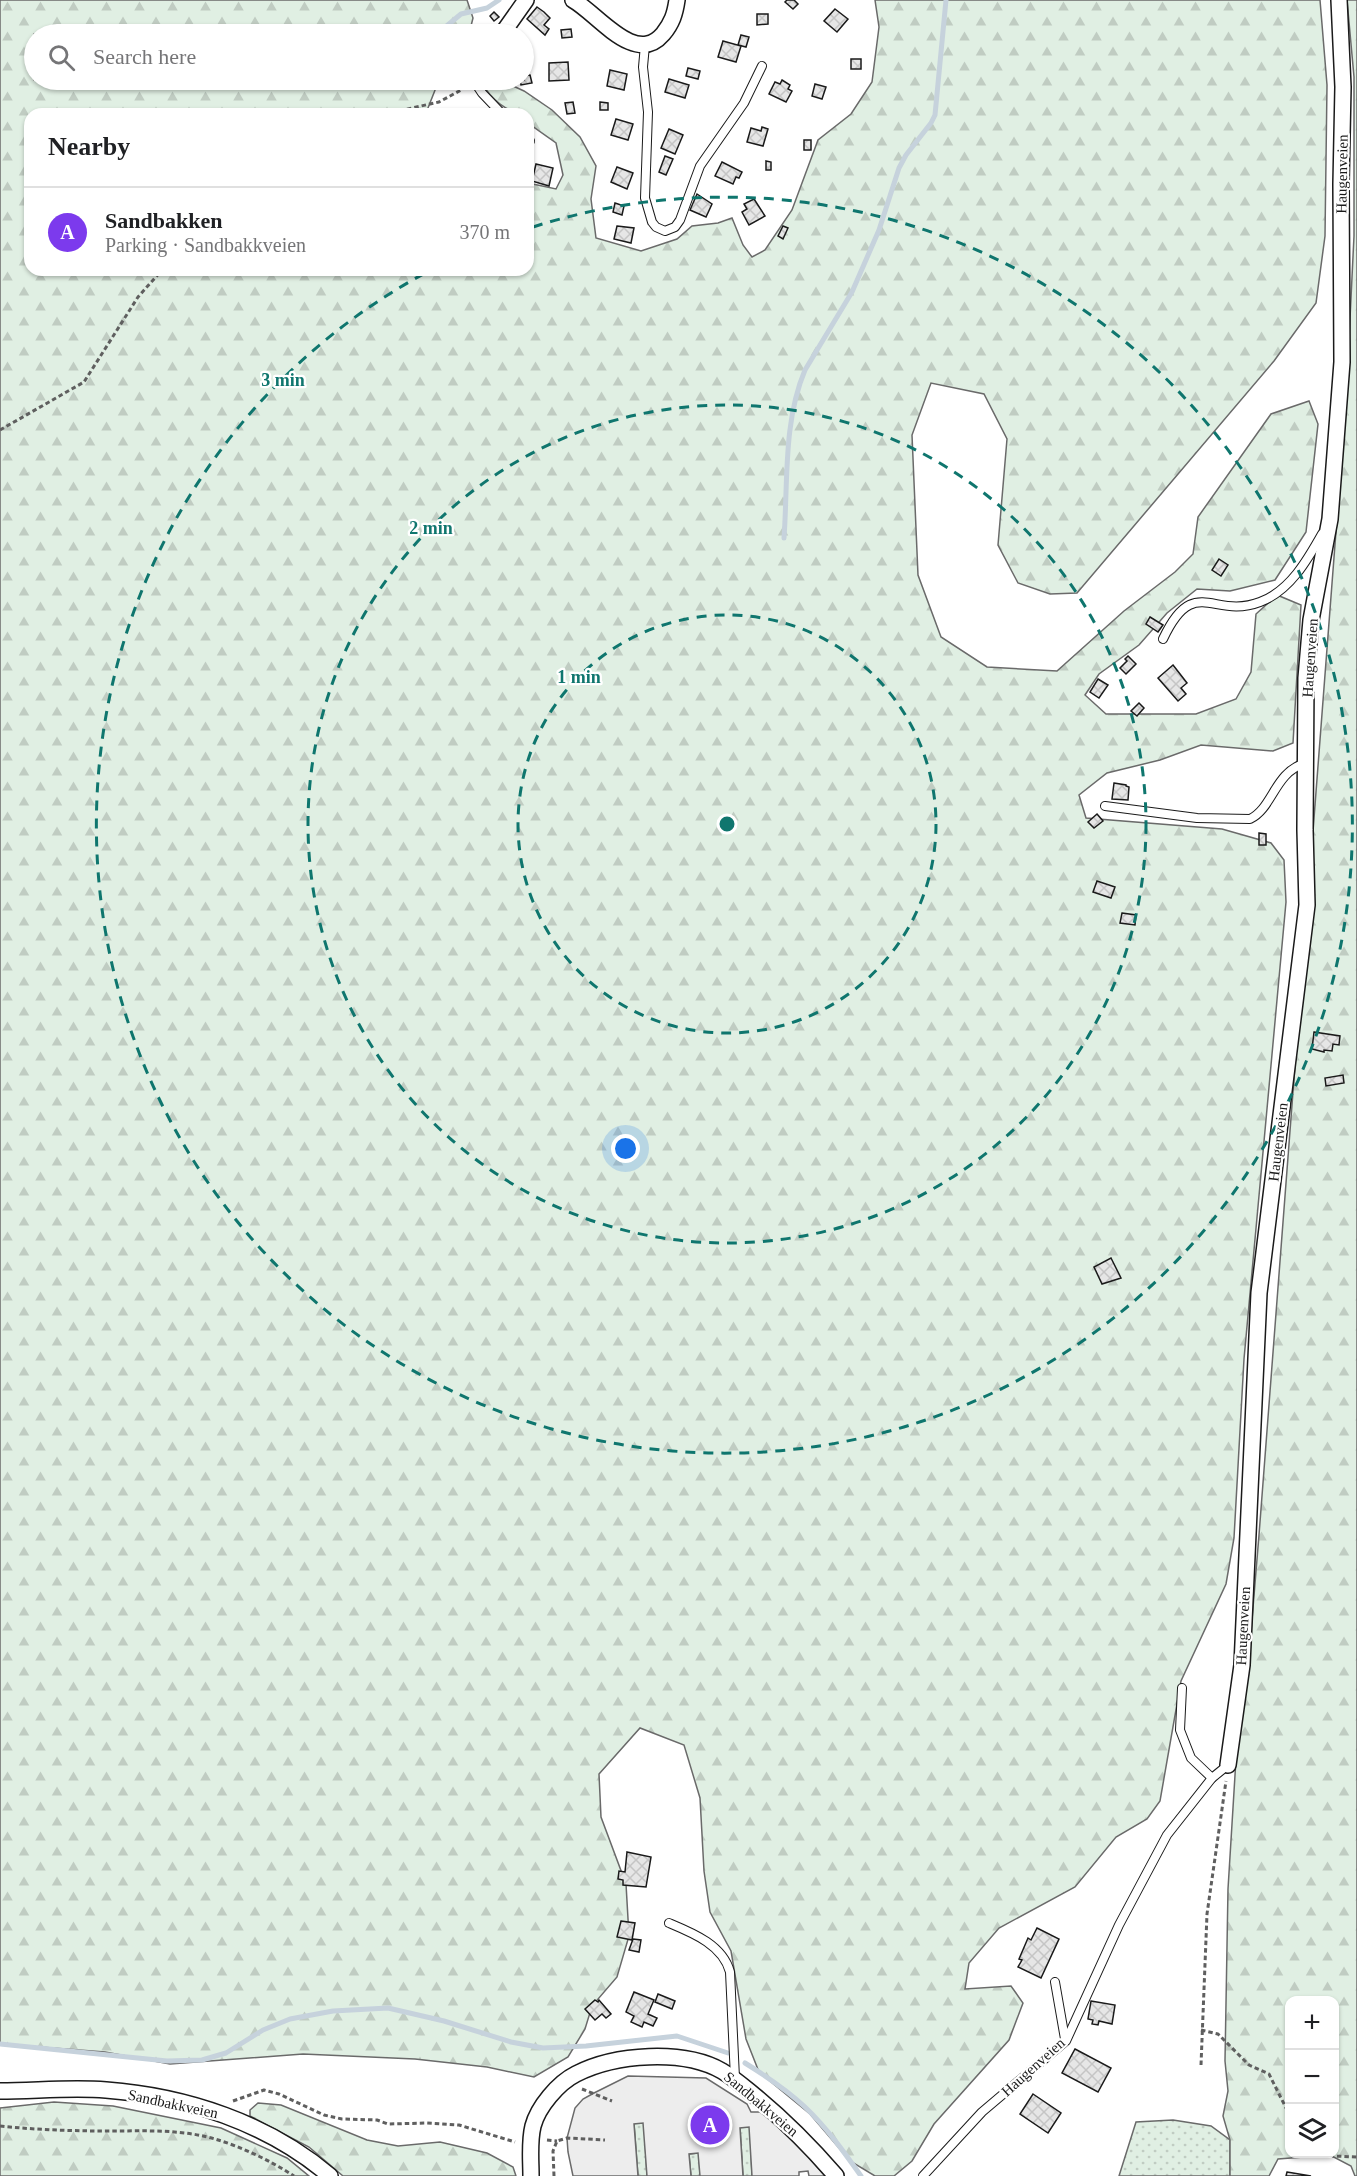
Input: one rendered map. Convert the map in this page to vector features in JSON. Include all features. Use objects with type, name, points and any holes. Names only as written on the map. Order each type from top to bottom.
[{"type":"street","points":[[509,24],[526,0]]},
{"type":"street","points":[[573,0],[618,35],[631,42],[645,45],[654,42],[670,26],[677,0]]},
{"type":"street","name":"Haugenveien","points":[[1228,1765],[1242,1665],[1259,1293],[1306,905],[1306,678],[1311,620],[1330,519],[1342,362],[1343,87],[1339,0]]},
{"type":"street","name":"Sandbakkveien","points":[[531,2176],[533,2124],[544,2104],[563,2083],[575,2074],[607,2063],[644,2057],[665,2057],[704,2063],[735,2080],[792,2127],[836,2176]]},
{"type":"street","name":"Sandbakkveien","points":[[0,2091],[105,2090],[174,2100],[238,2120],[288,2146],[330,2176]]},
{"type":"lane","points":[[645,45],[643,67],[648,112],[645,198],[652,222],[656,227],[665,231],[675,226],[680,220],[700,166],[744,103],[762,66]]},
{"type":"lane","points":[[480,90],[496,108]]},
{"type":"lane","points":[[1163,639],[1172,621],[1187,605],[1203,601],[1238,606],[1250,605],[1261,602],[1279,591],[1305,563],[1330,519]]},
{"type":"lane","points":[[1105,806],[1197,818],[1250,819],[1263,808],[1286,774],[1305,763]]},
{"type":"lane","points":[[1182,1688],[1180,1730],[1191,1758],[1212,1778]]},
{"type":"lane","name":"Haugenveien","points":[[923,2176],[982,2112],[1066,2041],[1119,1924],[1167,1836],[1212,1778],[1228,1765]]},
{"type":"lane","points":[[669,1923],[712,1945],[724,1956],[728,1964],[735,2080]]},
{"type":"lane","points":[[1055,1982],[1066,2041]]},
{"type":"path","points":[[412,108],[439,102],[462,90]]},
{"type":"path","points":[[0,430],[84,382],[138,297],[157,276]]},
{"type":"path","points":[[1201,2065],[1207,1914],[1228,1765]]},
{"type":"path","points":[[1201,2030],[1218,2034],[1249,2064],[1269,2074],[1285,2106]]},
{"type":"path","points":[[563,2083],[612,2101]]},
{"type":"path","points":[[216,2112],[229,2103],[264,2090],[279,2094],[324,2115],[388,2124],[459,2125],[516,2142],[531,2138]]},
{"type":"path","points":[[0,2126],[182,2133],[232,2145],[273,2163],[294,2176]]},
{"type":"path","points":[[554,2176],[553,2151],[557,2141],[567,2138],[605,2140]]},
{"type":"path","points":[[1339,2156],[1357,2157]]},
{"type":"green space","points":[[0,0],[467,0],[473,18],[472,24],[24,24],[24,90],[435,90],[428,108],[24,108],[24,276],[534,276],[534,184],[556,189],[563,175],[556,143],[534,127],[534,108],[507,108],[495,100],[487,90],[524,91],[552,110],[580,137],[596,166],[591,199],[596,238],[641,251],[677,239],[692,226],[718,223],[732,218],[743,245],[752,257],[765,250],[792,210],[818,140],[851,114],[872,82],[879,27],[875,0],[1320,0],[1327,85],[1325,236],[1316,303],[1274,361],[1077,593],[1050,594],[1018,583],[998,545],[1007,439],[984,394],[931,383],[912,435],[918,575],[941,637],[987,667],[1057,671],[1124,611],[1175,572],[1193,554],[1198,517],[1271,414],[1309,401],[1318,424],[1306,532],[1275,580],[1230,591],[1197,589],[1167,613],[1139,645],[1099,674],[1085,695],[1106,714],[1196,714],[1236,699],[1251,672],[1256,614],[1277,595],[1301,605],[1293,743],[1273,751],[1201,745],[1160,760],[1107,773],[1079,795],[1086,818],[1222,829],[1271,843],[1284,860],[1286,902],[1244,1359],[1234,1538],[1226,1584],[1181,1681],[1160,1801],[1147,1819],[1116,1837],[1075,1887],[999,1928],[969,1963],[965,1989],[1011,1986],[1023,2003],[1009,2040],[934,2124],[912,2161],[894,2176],[875,2176],[850,2161],[810,2114],[759,2072],[746,2039],[731,1951],[710,1912],[704,1871],[700,1798],[684,1745],[640,1728],[599,1774],[601,1817],[626,1884],[629,1936],[617,1977],[592,2006],[585,2029],[568,2057],[534,2077],[487,2067],[415,2059],[303,2054],[170,2064],[105,2052],[0,2044]]},
{"type":"green space","points":[[1347,0],[1357,0],[1357,2176],[1351,2166],[1336,2158],[1339,2158],[1339,1996],[1285,1996],[1285,2158],[1291,2158],[1278,2159],[1269,2176],[1230,2176],[1230,2140],[1223,2116],[1228,2091],[1225,2061],[1228,1889],[1236,1759],[1250,1644],[1259,1535],[1346,401],[1354,236],[1354,77]]},
{"type":"green space","points":[[54,2102],[113,2106],[221,2128],[287,2158],[309,2176],[0,2176],[0,2108]]},
{"type":"green space","points":[[258,2103],[281,2105],[367,2140],[398,2146],[440,2142],[487,2153],[513,2167],[516,2176],[343,2176],[309,2147],[250,2116],[250,2110]]},
{"type":"green space","points":[[1173,2120],[1211,2126],[1230,2140],[1230,2176],[1119,2176],[1136,2122]]},
{"type":"green space","points":[[634,2123],[644,2123],[647,2176],[638,2176]]},
{"type":"green space","points":[[740,2127],[750,2127],[752,2176],[743,2176]]},
{"type":"green space","points":[[699,2153],[700,2176],[691,2176],[689,2154]]},
{"type":"shaded area","points":[[628,2076],[706,2078],[747,2104],[751,2112],[760,2112],[774,2123],[802,2149],[825,2176],[809,2176],[808,2171],[799,2172],[799,2176],[752,2176],[749,2127],[740,2128],[743,2176],[700,2176],[698,2153],[689,2154],[691,2176],[647,2176],[643,2123],[634,2124],[638,2176],[573,2176],[567,2138],[575,2108],[583,2099]]},
{"type":"building","points":[[794,0],[798,4],[793,9],[785,2]]},
{"type":"building","points":[[537,7],[550,18],[544,25],[549,29],[545,35],[527,19]]},
{"type":"building","points":[[835,9],[848,19],[837,32],[824,21]]},
{"type":"building","points":[[494,12],[499,17],[494,21],[490,16]]},
{"type":"building","points":[[757,14],[768,14],[768,24],[757,25]]},
{"type":"building","points":[[571,29],[572,37],[562,38],[561,30]]},
{"type":"building","points":[[741,35],[749,37],[746,47],[738,45]]},
{"type":"building","points":[[723,41],[741,46],[736,62],[718,57]]},
{"type":"building","points":[[851,59],[861,59],[861,69],[851,69]]},
{"type":"building","points":[[568,62],[569,80],[549,81],[549,63]]},
{"type":"building","points":[[688,68],[700,71],[698,79],[686,76]]},
{"type":"building","points":[[610,70],[627,74],[624,90],[607,86]]},
{"type":"building","points":[[669,79],[689,85],[685,98],[665,92]]},
{"type":"building","points":[[782,80],[790,85],[788,89],[792,91],[786,102],[769,94],[775,82],[780,84]]},
{"type":"building","points":[[815,84],[826,87],[822,99],[812,96]]},
{"type":"building","points":[[573,102],[575,113],[567,114],[565,103]]},
{"type":"building","points":[[600,102],[608,103],[608,110],[600,110]]},
{"type":"building","points":[[616,119],[633,124],[628,140],[611,135]]},
{"type":"building","points":[[762,127],[768,129],[763,146],[747,142],[751,128],[761,131]]},
{"type":"building","points":[[669,129],[683,135],[675,154],[661,148]]},
{"type":"building","points":[[804,140],[811,140],[811,150],[804,150]]},
{"type":"building","points":[[665,156],[673,159],[666,175],[659,172]]},
{"type":"building","points":[[766,161],[771,162],[771,170],[766,170]]},
{"type":"building","points":[[722,162],[742,172],[733,184],[715,176]]},
{"type":"building","points":[[536,164],[553,168],[549,186],[534,182]]},
{"type":"building","points":[[617,167],[633,173],[627,189],[611,182]]},
{"type":"building","points":[[697,194],[712,204],[706,217],[690,210]]},
{"type":"building","points":[[754,199],[765,216],[749,225],[742,212],[747,209],[744,204]]},
{"type":"building","points":[[615,203],[624,206],[622,215],[613,212]]},
{"type":"building","points":[[617,226],[634,228],[631,243],[614,239]]},
{"type":"building","points":[[783,226],[788,228],[783,239],[778,236]]},
{"type":"building","points":[[1219,559],[1228,565],[1221,576],[1212,570]]},
{"type":"building","points":[[1150,617],[1163,625],[1158,632],[1146,624]]},
{"type":"building","points":[[1128,656],[1136,664],[1126,674],[1120,668],[1127,661],[1125,659]]},
{"type":"building","points":[[1173,665],[1187,683],[1181,688],[1186,694],[1178,701],[1158,678]]},
{"type":"building","points":[[1098,679],[1108,685],[1099,698],[1090,692]]},
{"type":"building","points":[[1139,703],[1144,708],[1137,716],[1131,711]]},
{"type":"building","points":[[1114,783],[1129,787],[1128,800],[1112,799]]},
{"type":"building","points":[[1097,814],[1103,821],[1094,828],[1088,822]]},
{"type":"building","points":[[1259,833],[1266,834],[1266,845],[1259,845]]},
{"type":"building","points":[[1097,881],[1115,887],[1111,898],[1093,892]]},
{"type":"building","points":[[1122,913],[1136,915],[1135,925],[1120,923]]},
{"type":"building","points":[[1314,1032],[1340,1036],[1339,1045],[1333,1044],[1332,1051],[1312,1049]]},
{"type":"building","points":[[1343,1075],[1344,1083],[1326,1086],[1325,1078]]},
{"type":"building","points":[[1111,1258],[1121,1278],[1102,1284],[1094,1267]]},
{"type":"building","points":[[627,1852],[651,1857],[646,1887],[623,1885],[623,1880],[618,1879],[619,1871],[625,1872]]},
{"type":"building","points":[[621,1921],[635,1923],[632,1940],[617,1937]]},
{"type":"building","points":[[1037,1928],[1059,1939],[1041,1978],[1018,1967],[1028,1938],[1031,1940]]},
{"type":"building","points":[[633,1939],[641,1940],[639,1952],[629,1950]]},
{"type":"building","points":[[634,1992],[654,2000],[648,2014],[657,2018],[653,2026],[644,2022],[642,2027],[631,2022],[634,2016],[626,2012]]},
{"type":"building","points":[[658,1994],[675,2001],[672,2009],[655,2002]]},
{"type":"building","points":[[595,2000],[598,2002],[599,2000],[611,2014],[606,2018],[602,2014],[595,2020],[585,2009]]},
{"type":"building","points":[[1091,2001],[1115,2005],[1112,2024],[1099,2021],[1098,2025],[1092,2024],[1093,2020],[1088,2019]]},
{"type":"building","points":[[1075,2049],[1111,2068],[1098,2092],[1062,2073]]},
{"type":"building","points":[[1033,2094],[1061,2113],[1048,2133],[1020,2114]]},
{"type":"building","points":[[1287,2172],[1311,2176],[1286,2176]]},
{"type":"waterway","points":[[449,24],[461,14],[487,8],[499,0]]},
{"type":"waterway","points":[[784,538],[788,453],[793,410],[798,390],[805,370],[852,292],[879,230],[899,168],[935,115],[946,0]]},
{"type":"waterway","points":[[0,2044],[167,2061],[202,2060],[226,2053],[263,2030],[290,2019],[333,2011],[388,2008],[444,2021],[511,2042],[543,2048],[586,2046],[677,2036],[728,2053]]},
{"type":"waterway","points":[[745,2063],[776,2083],[805,2107],[842,2149],[861,2176]]},
{"type":"place","name":"Sandbakken","points":[[710,2125]]}]
